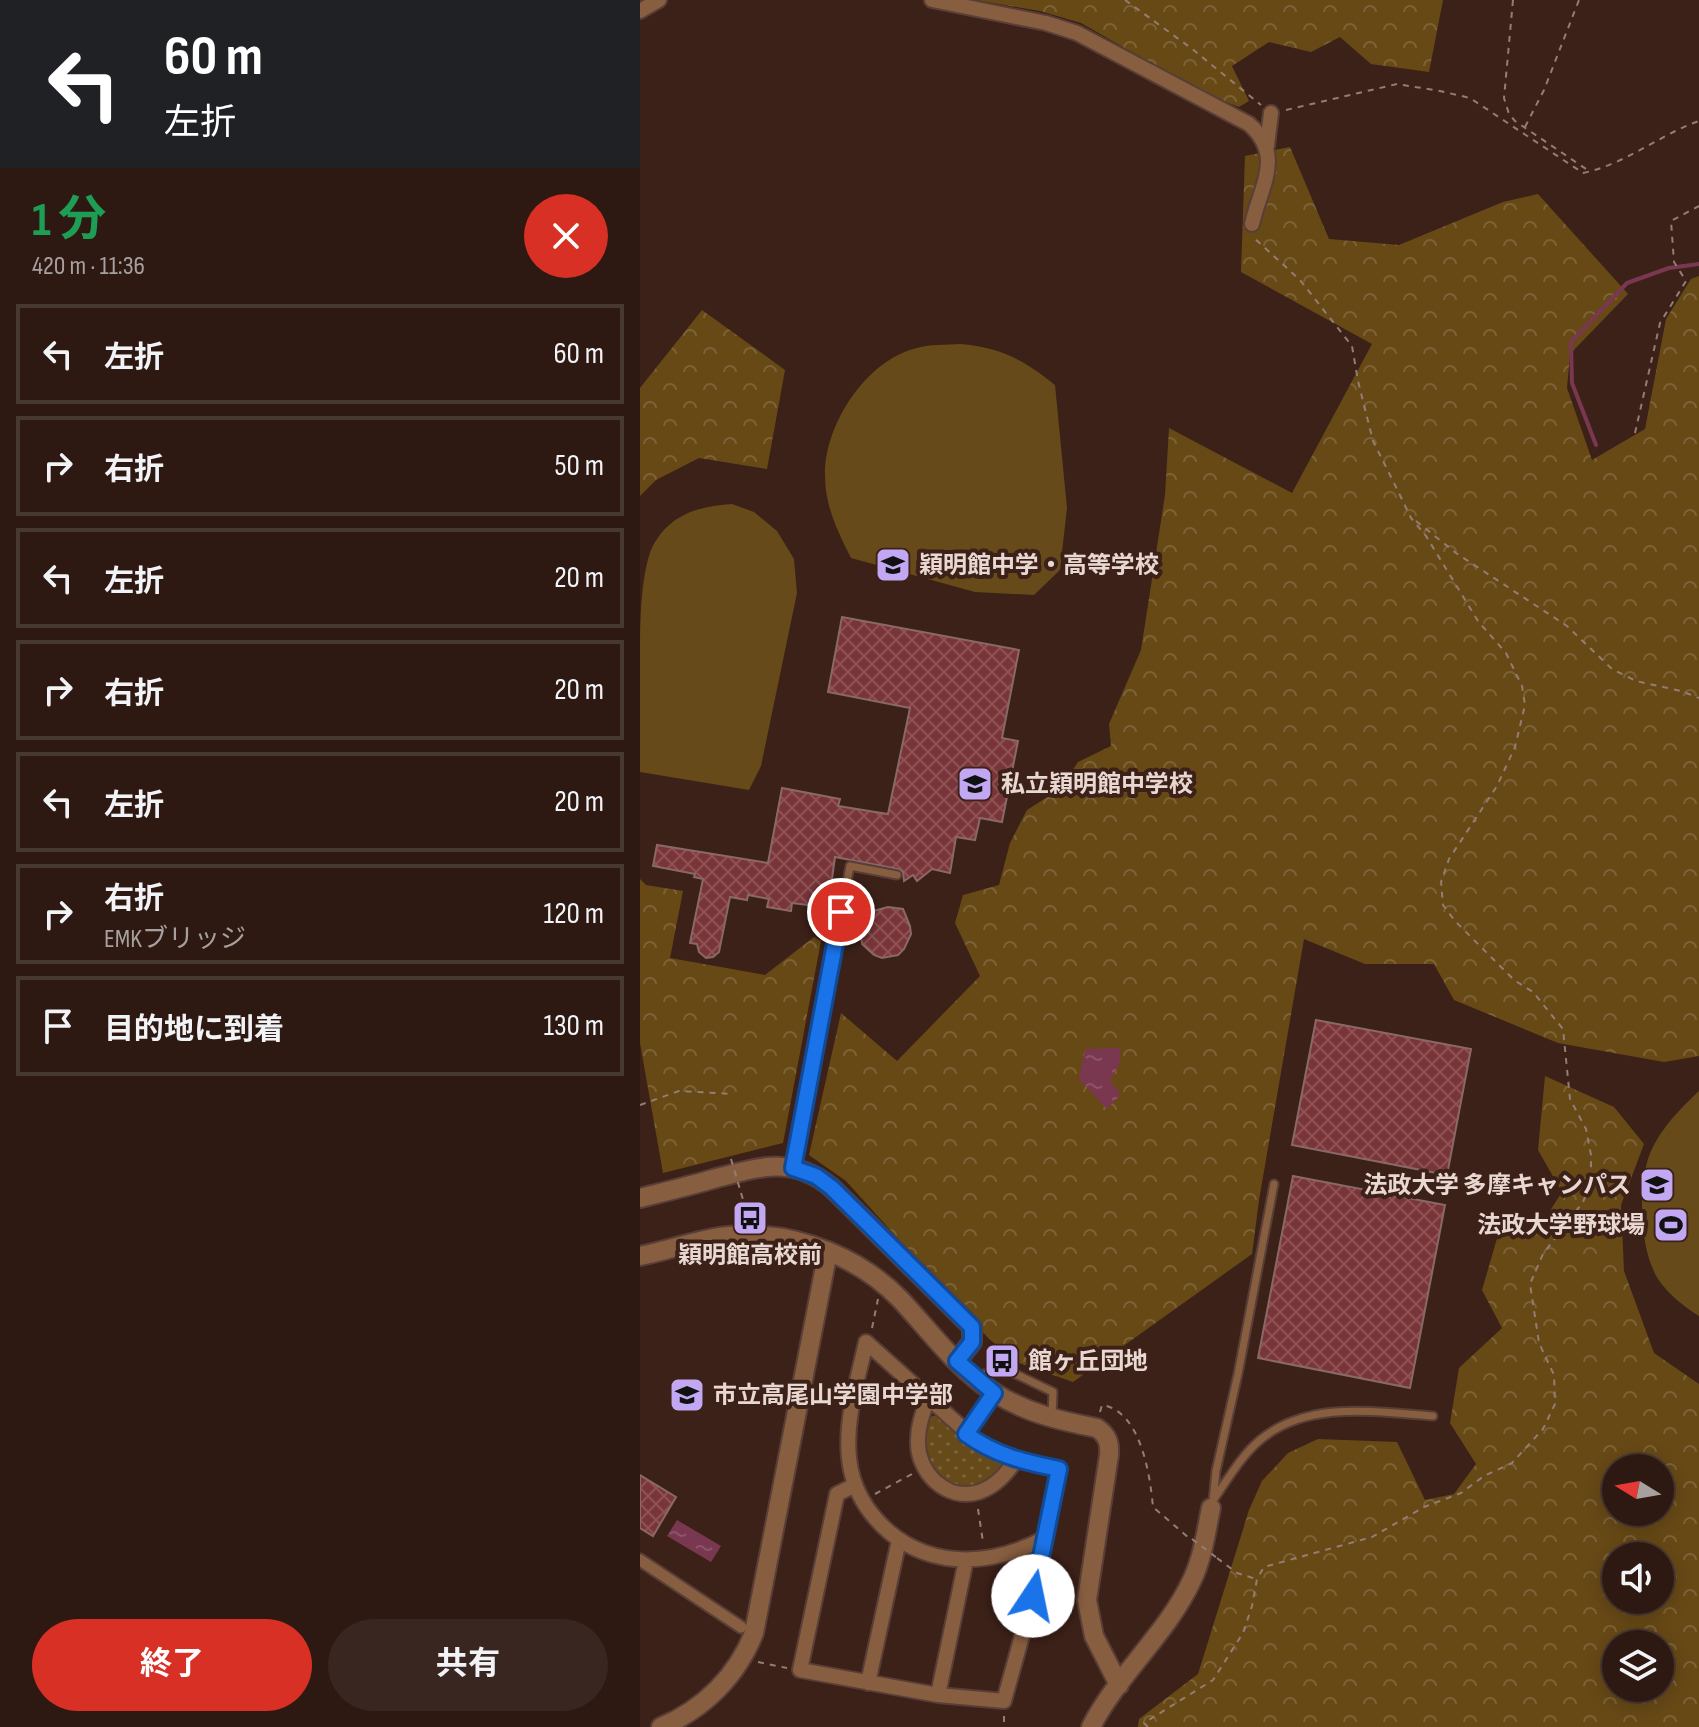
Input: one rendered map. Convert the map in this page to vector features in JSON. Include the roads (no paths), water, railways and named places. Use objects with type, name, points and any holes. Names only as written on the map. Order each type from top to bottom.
[{"type":"street","points":[[640,11],[659,0]]},
{"type":"street","points":[[932,0],[1046,23],[1077,33],[1249,124],[1260,133],[1267,146]]},
{"type":"street","points":[[1252,224],[1265,187],[1271,113]]},
{"type":"street","points":[[640,1198],[755,1168],[795,1161],[832,1188],[969,1324],[973,1330],[972,1342],[957,1361]]},
{"type":"street","points":[[640,1256],[728,1236],[747,1235],[797,1241],[828,1251],[856,1265],[881,1283],[973,1377],[994,1393],[1051,1418],[1097,1428],[1106,1436],[1110,1449],[1088,1579],[1087,1609],[1094,1636],[1119,1685]]},
{"type":"street","points":[[661,1727],[698,1707],[724,1683],[754,1633],[828,1251]]},
{"type":"street","points":[[855,1485],[837,1494],[800,1670],[938,1695],[1004,1701],[1033,1596],[1045,1538],[1059,1469],[996,1453],[966,1434],[866,1342],[848,1439],[855,1485],[875,1520],[899,1540],[943,1559],[986,1559],[1030,1546],[1045,1538]]},
{"type":"street","points":[[966,1434],[994,1393]]},
{"type":"street","points":[[928,1398],[918,1442],[924,1468],[930,1478],[949,1491],[975,1493],[997,1482],[1016,1460]]},
{"type":"street","points":[[1091,1727],[1192,1581],[1201,1557],[1212,1505]]},
{"type":"street","points":[[868,1683],[899,1540]]},
{"type":"street","points":[[640,1560],[741,1627]]},
{"type":"street","points":[[938,1695],[966,1560]]},
{"type":"lane","points":[[795,1161],[850,866],[897,875]]},
{"type":"lane","points":[[1212,1505],[1216,1471],[1274,1184]]},
{"type":"lane","points":[[973,1377],[1003,1368],[1053,1392],[1051,1418]]},
{"type":"lane","points":[[1212,1505],[1240,1462],[1260,1440],[1282,1426],[1315,1415],[1348,1411],[1433,1416]]},
{"type":"water","points":[[1120,1048],[1120,1063],[1110,1081],[1121,1094],[1107,1109],[1079,1079],[1085,1049]]},
{"type":"water","points":[[677,1520],[721,1546],[711,1562],[667,1536]]},
{"type":"waterway","points":[[1596,445],[1572,383],[1571,342],[1627,283],[1669,268],[1699,264]]},
{"type":"place","name":"穎明館中学・高等学校","points":[[893,565]]},
{"type":"place","name":"私立穎明館中学校","points":[[975,784]]},
{"type":"place","name":"法政大学 多摩キャンパス","points":[[1657,1185]]},
{"type":"place","name":"穎明館高校前","points":[[750,1218]]},
{"type":"place","name":"法政大学野球場","points":[[1671,1225]]},
{"type":"place","name":"館ヶ丘団地","points":[[1002,1361]]},
{"type":"place","name":"市立高尾山学園中学部","points":[[687,1395]]}]
